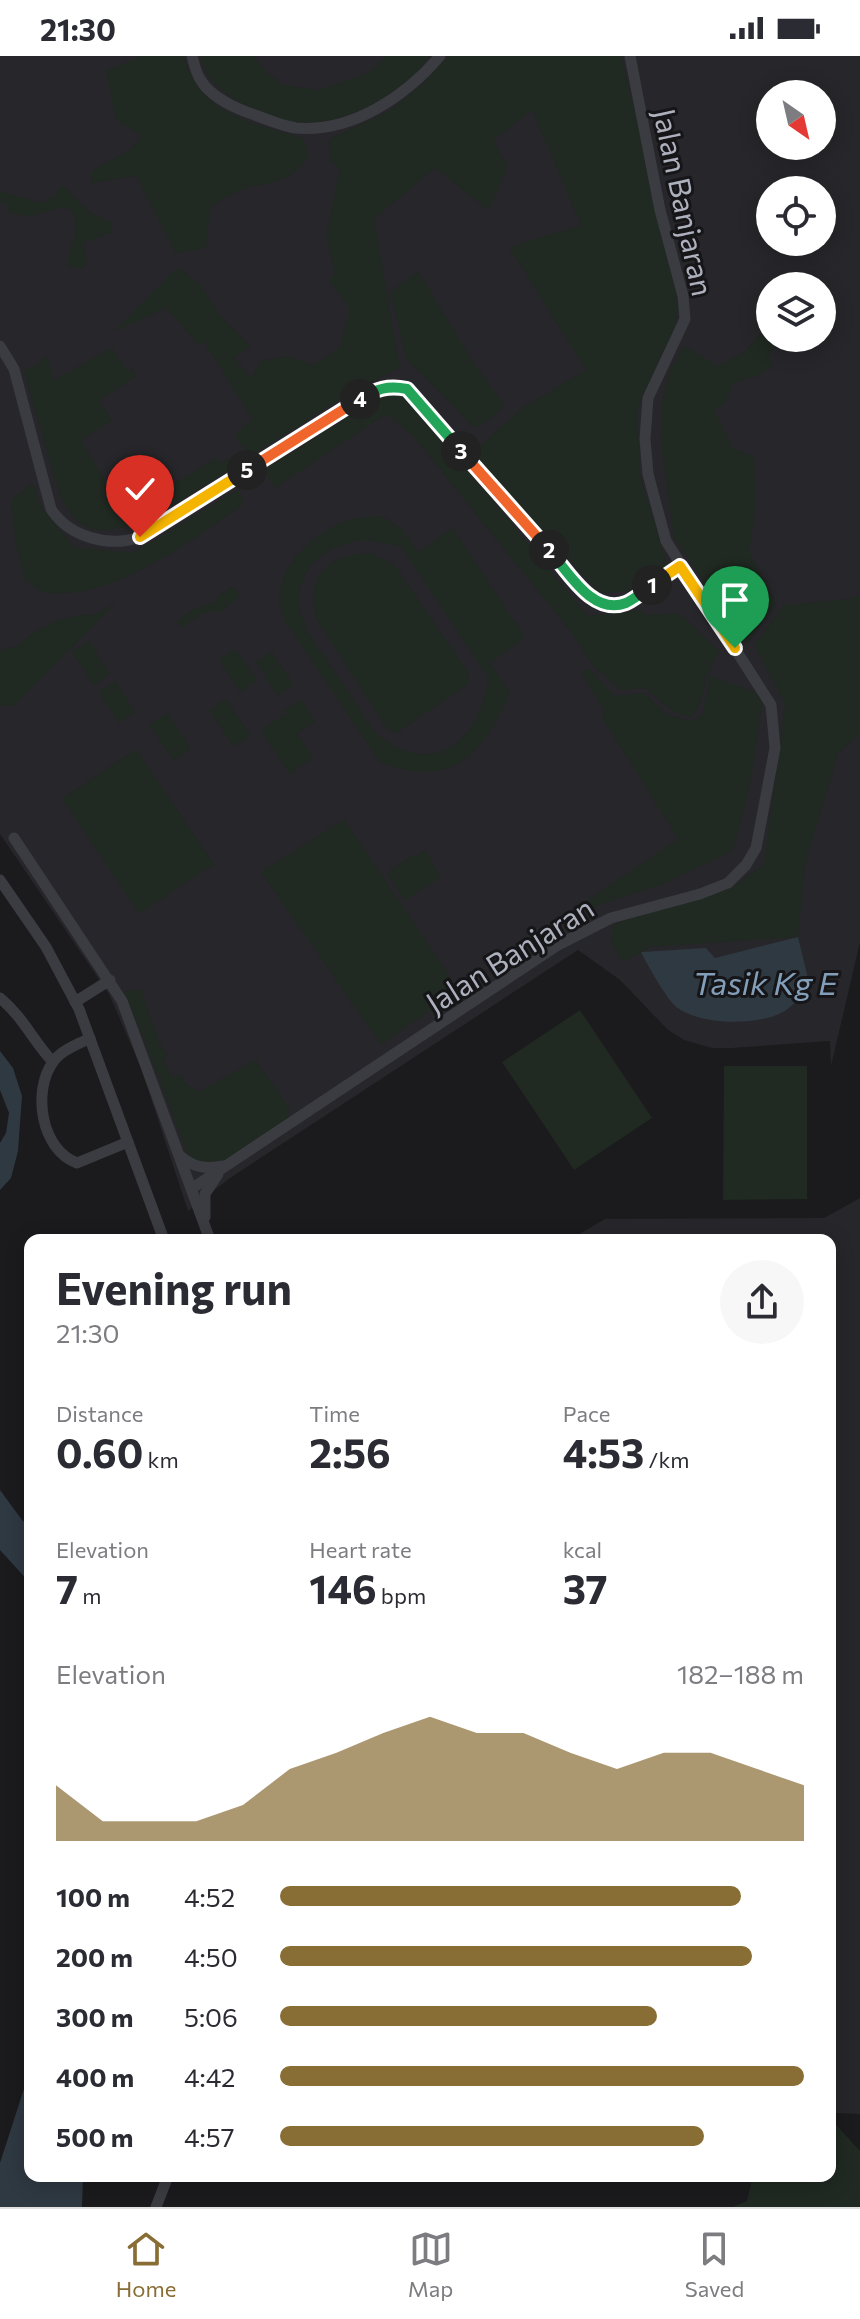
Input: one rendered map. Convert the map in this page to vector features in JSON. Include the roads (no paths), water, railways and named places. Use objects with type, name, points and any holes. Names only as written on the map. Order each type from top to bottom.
[{"type":"street","points":[[192,56],[200,80],[231,107],[293,128],[317,128],[345,121],[386,103],[408,89],[440,56]]},
{"type":"street","name":"Jalan Banjaran","points":[[191,1189],[558,945],[611,918],[700,894],[728,883],[746,865],[756,848],[775,748],[771,705],[666,541],[648,474],[645,439],[648,398],[685,319],[683,296],[660,210],[630,56]]},
{"type":"street","points":[[0,346],[14,369],[51,509],[58,520],[88,536],[111,541],[140,537],[377,388],[396,387],[407,389],[591,598],[611,606],[627,603],[680,566]]},
{"type":"street","points":[[14,838],[126,1008],[208,1234]]},
{"type":"street","points":[[0,880],[46,947],[75,1002],[162,1234]]},
{"type":"street","points":[[75,1002],[110,980]]},
{"type":"street","points":[[0,998],[24,1020],[42,1051],[53,1062]]},
{"type":"street","points":[[90,1038],[62,1052],[45,1076],[42,1105],[52,1140],[70,1160],[77,1163],[128,1142]]},
{"type":"street","points":[[180,1156],[190,1165],[202,1168],[227,1165]]},
{"type":"street","points":[[205,1226],[205,1194],[227,1165]]},
{"type":"street","points":[[156,2207],[166,2182]]},
{"type":"water","name":"Tasik Kg E","points":[[798,937],[809,982],[800,996],[779,1014],[741,1022],[697,1017],[675,1006],[641,952],[706,948],[715,958]]},
{"type":"water","points":[[0,1051],[13,1068],[22,1096],[18,1151],[11,1178],[0,1190],[0,1143],[6,1133],[9,1113],[0,1090]]},
{"type":"water","points":[[0,1490],[24,1522],[24,1576],[0,1550]]},
{"type":"water","points":[[24,2089],[24,2182],[83,2182],[82,2207],[0,2207],[0,2163]]}]
